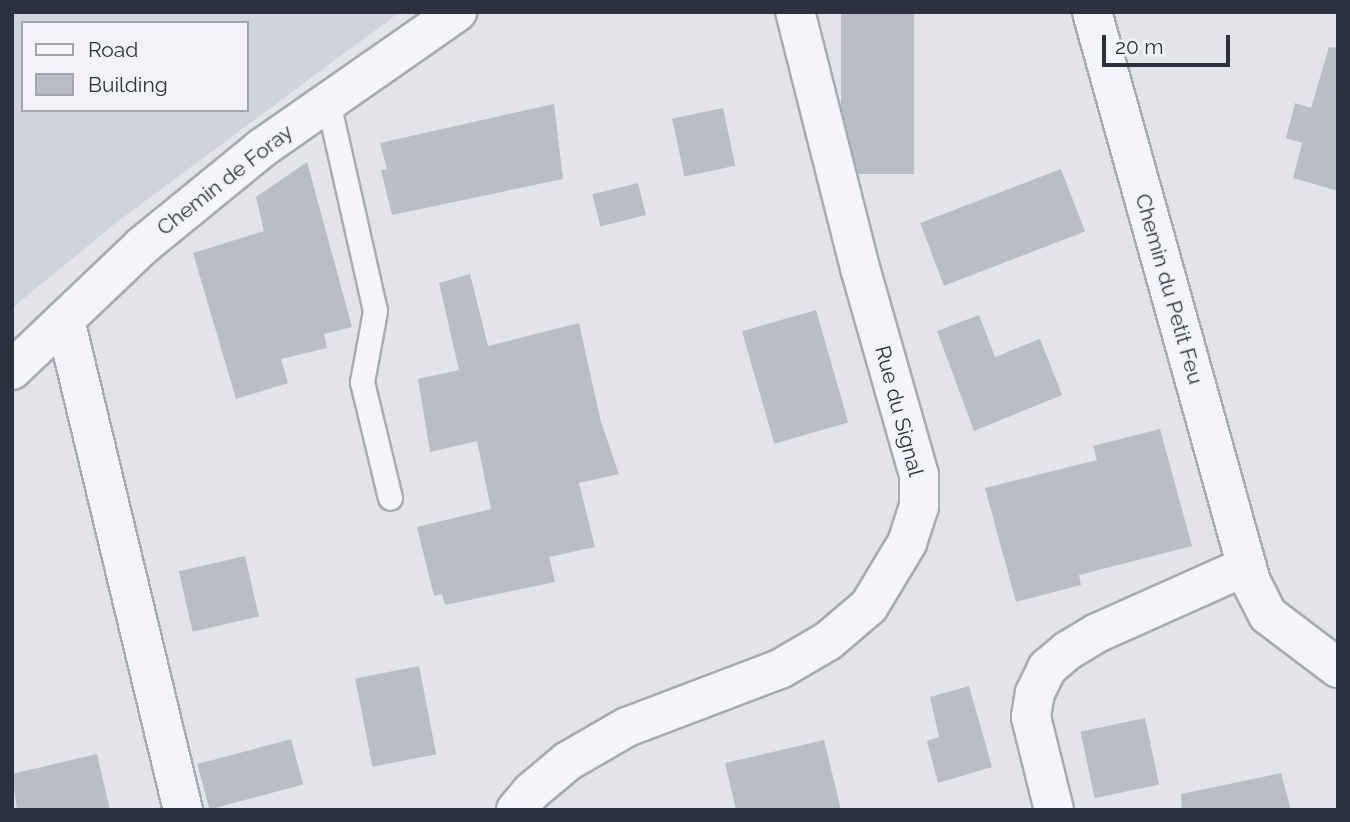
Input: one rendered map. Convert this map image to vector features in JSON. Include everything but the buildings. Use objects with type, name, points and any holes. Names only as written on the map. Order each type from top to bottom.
[{"type":"street","name":"Chemin de Foray","points":[[12,370],[142,246],[262,148],[457,12]]},
{"type":"street","name":"Rue du Signal","points":[[516,810],[531,792],[568,761],[626,727],[780,669],[828,641],[869,606],[907,543],[919,507],[919,475],[860,268],[795,12]]},
{"type":"street","name":"Chemin du Petit Feu","points":[[1093,12],[1247,566],[1268,615],[1338,668]]},
{"type":"street","points":[[65,320],[183,810]]},
{"type":"street","points":[[1054,810],[1031,717],[1035,693],[1047,668],[1067,651],[1097,633],[1247,566]]},
{"type":"lane","points":[[328,102],[375,311],[362,382],[390,498]]},
{"type":"shaded area","points":[[12,12],[400,12],[117,222],[12,308]]}]
